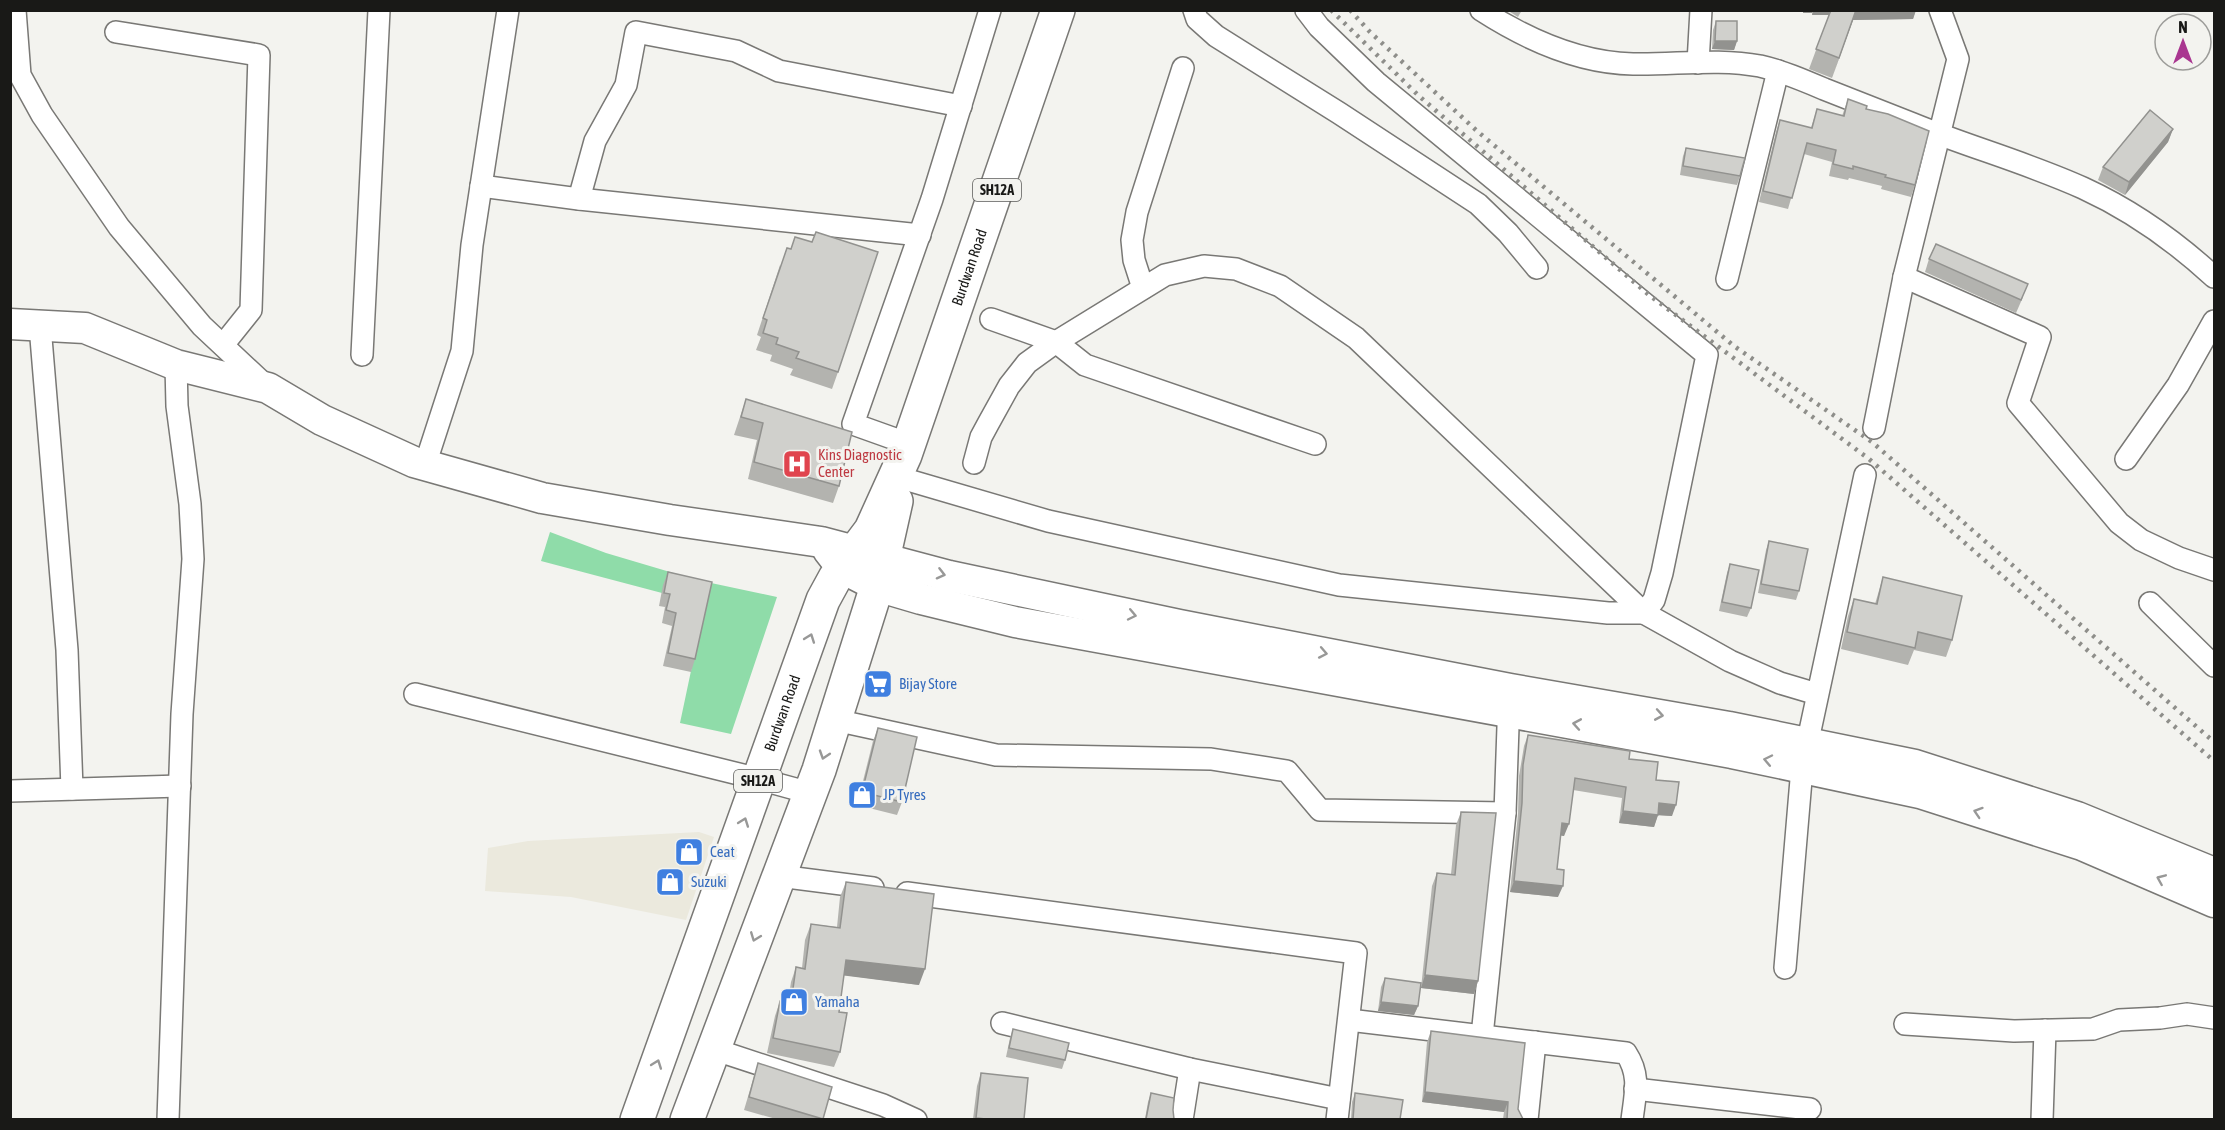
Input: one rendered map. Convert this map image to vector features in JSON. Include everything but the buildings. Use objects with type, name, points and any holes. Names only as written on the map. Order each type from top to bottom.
[{"type":"main road","name":"Burdwan Road","points":[[687,1119],[810,793],[835,720],[881,573],[905,459],[1058,10]]},
{"type":"main road","name":"Burdwan Road","points":[[637,1119],[823,600],[848,560],[871,530],[905,459]]},
{"type":"street","points":[[362,355],[379,10]]},
{"type":"street","points":[[425,465],[462,351],[472,245],[508,10]]},
{"type":"street","points":[[990,10],[920,235],[853,424],[905,459],[1048,521],[1339,585],[1608,613],[1644,613]]},
{"type":"street","points":[[1194,10],[1197,19],[1216,36],[1478,204],[1508,233],[1537,268]]},
{"type":"street","points":[[1306,10],[1319,27],[1376,82],[1707,356],[1662,573],[1654,600],[1644,613]]},
{"type":"street","points":[[1481,10],[1510,29],[1564,51],[1613,64],[1740,63],[1778,71],[2084,189],[2172,241],[2214,277]]},
{"type":"street","points":[[1698,63],[1701,10]]},
{"type":"street","points":[[1874,428],[1904,277],[1958,59],[1940,10]]},
{"type":"street","points":[[18,11],[15,58],[20,75],[42,116],[119,227],[202,326],[268,388],[322,420],[425,465],[542,498],[821,542],[848,560],[881,573],[949,576],[1508,700],[1804,755],[1915,765],[2078,817],[2214,873]]},
{"type":"street","points":[[116,32],[259,55],[251,309],[222,345]]},
{"type":"street","points":[[579,199],[595,141],[626,85],[636,32],[736,51],[779,71],[961,106]]},
{"type":"street","points":[[1143,288],[1134,260],[1132,240],[1137,212],[1183,68]]},
{"type":"street","points":[[1727,279],[1778,71]]},
{"type":"street","points":[[481,186],[579,199],[920,235]]},
{"type":"street","points":[[974,463],[981,437],[1009,386],[1027,363],[1056,342],[1165,275],[1204,266],[1236,268],[1280,286],[1356,338],[1644,613],[1730,661],[1780,683],[1817,694]]},
{"type":"street","points":[[1904,277],[2040,337],[2018,403],[2119,523],[2141,540],[2179,558],[2214,570]]},
{"type":"street","points":[[991,319],[1056,342],[1085,365],[1315,444]]},
{"type":"street","points":[[2126,459],[2178,384],[2214,321]]},
{"type":"street","points":[[10,324],[85,328],[176,364],[268,388]]},
{"type":"street","points":[[40,326],[67,650],[72,789]]},
{"type":"street","points":[[168,1119],[182,714],[193,559],[190,504],[177,406],[176,364]]},
{"type":"street","points":[[1785,968],[1804,755],[1865,476]]},
{"type":"street","points":[[2150,603],[2214,666]]},
{"type":"street","points":[[415,694],[810,793]]},
{"type":"street","points":[[1482,1036],[1505,813],[1508,700]]},
{"type":"street","points":[[835,720],[996,754],[1211,759],[1287,771],[1320,810],[1505,813]]},
{"type":"street","points":[[1804,755],[2082,845],[2214,902]]},
{"type":"street","points":[[10,790],[180,786]]},
{"type":"street","points":[[778,876],[1356,953],[1338,1109],[1190,1069],[1002,1023]]},
{"type":"street","points":[[1905,1024],[2014,1031],[2093,1029],[2119,1020],[2187,1014],[2214,1018]]},
{"type":"street","points":[[1349,1020],[1626,1053],[1634,1065],[1635,1089],[1632,1119]]},
{"type":"street","points":[[2042,1119],[2045,1030]]},
{"type":"street","points":[[1527,1119],[1535,1042]]},
{"type":"street","points":[[713,1049],[883,1105],[916,1119]]},
{"type":"street","points":[[1182,1119],[1190,1069]]},
{"type":"street","points":[[1635,1089],[1810,1109]]},
{"type":"shaded area","points":[[699,832],[714,837],[686,920],[571,897],[485,891],[488,848],[528,841]]},
{"type":"green space","points":[[550,532],[606,553],[697,580],[777,597],[731,734],[680,723],[707,595],[664,585],[662,593],[541,561]]},
{"type":"railway","points":[[1331,10],[1419,96],[1649,295],[1869,459],[2214,761]]},
{"type":"railway","points":[[1350,10],[1370,32],[1477,131],[1734,346],[1872,442],[2214,742]]},
{"type":"place","name":"Kins Diagnostic Center","points":[[797,464]]},
{"type":"place","name":"Bijay Store","points":[[878,684]]},
{"type":"place","name":"JP Tyres","points":[[862,795]]},
{"type":"place","name":"Ceat","points":[[689,852]]},
{"type":"place","name":"Suzuki","points":[[670,882]]},
{"type":"place","name":"Yamaha","points":[[794,1002]]}]
